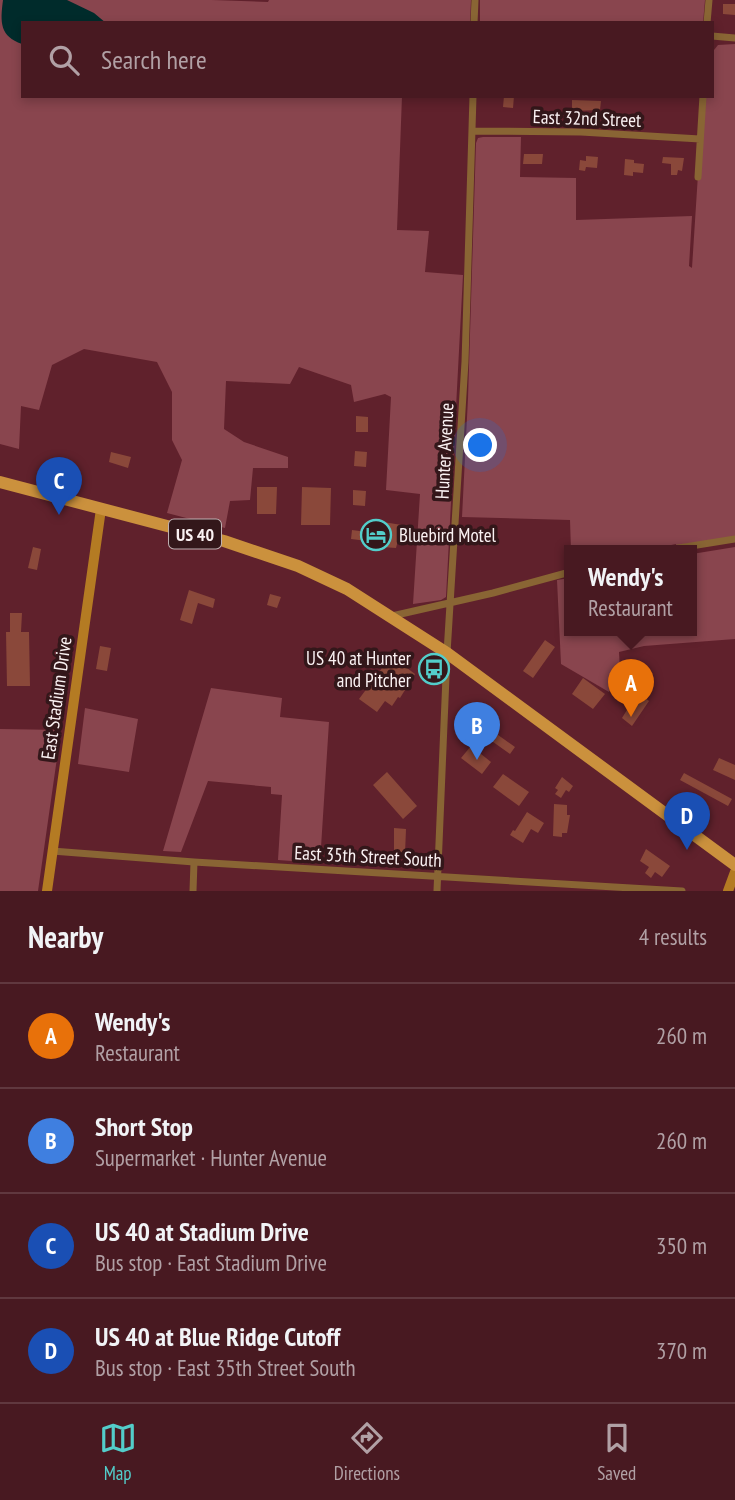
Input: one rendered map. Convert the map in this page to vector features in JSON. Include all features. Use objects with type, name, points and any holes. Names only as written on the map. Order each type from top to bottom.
[{"type":"main road","name":"US 40","points":[[0,482],[224,541],[298,566],[347,589],[447,653],[735,865]]},
{"type":"main road","name":"East Stadium Drive","points":[[47,891],[101,509]]},
{"type":"main road","points":[[728,891],[735,872]]},
{"type":"street","points":[[474,21],[475,0]]},
{"type":"street","points":[[707,21],[709,0]]},
{"type":"street","points":[[714,37],[735,38]]},
{"type":"street","name":"Hunter Avenue","points":[[438,891],[447,653],[464,374],[473,98]]},
{"type":"street","points":[[698,177],[703,98]]},
{"type":"street","name":"East 32nd Street","points":[[472,131],[581,132],[700,139]]},
{"type":"street","points":[[697,545],[735,539]]},
{"type":"street","points":[[387,617],[564,574]]},
{"type":"street","name":"East 35th Street South","points":[[52,851],[682,891]]},
{"type":"street","points":[[193,891],[194,862]]},
{"type":"shaded area","points":[[0,0],[471,0],[470,21],[21,21],[21,98],[402,98],[397,230],[429,231],[425,272],[463,275],[446,597],[413,604],[420,494],[386,490],[391,397],[385,394],[354,402],[351,385],[299,367],[290,384],[226,381],[224,429],[244,442],[288,457],[288,468],[253,468],[250,500],[230,501],[225,528],[167,513],[182,460],[172,440],[172,392],[157,362],[84,349],[52,365],[39,410],[21,406],[19,449],[0,444]]},
{"type":"shaded area","points":[[480,0],[705,0],[703,21],[480,21]]},
{"type":"shaded area","points":[[735,44],[735,539],[696,545],[571,545],[570,520],[462,517],[478,138],[521,137],[520,177],[576,178],[576,220],[692,216],[689,266],[692,268],[703,98],[714,98],[714,50],[718,45]]},
{"type":"shaded area","points":[[735,547],[735,639],[644,646],[619,652],[620,671],[609,692],[561,664],[557,580],[564,579],[564,636],[697,636],[697,553]]},
{"type":"shaded area","points":[[211,688],[282,698],[280,717],[329,722],[320,863],[278,860],[282,795],[271,794],[271,787],[208,781],[181,852],[163,851]]},
{"type":"shaded area","points":[[85,708],[138,719],[129,772],[78,764]]},
{"type":"shaded area","points":[[0,729],[61,730],[38,891],[0,891]]},
{"type":"water","points":[[3,0],[67,0],[94,13],[104,21],[21,21],[21,44],[6,33],[2,15]]},
{"type":"building","points":[[723,4],[735,4],[735,15],[723,14]]},
{"type":"building","points":[[504,98],[514,98],[513,108],[503,107]]},
{"type":"building","points":[[572,100],[601,101],[600,110],[572,111]]},
{"type":"building","points":[[524,154],[543,154],[542,164],[523,164]]},
{"type":"building","points":[[586,156],[598,157],[597,168],[586,167],[585,171],[579,170],[580,160],[586,161]]},
{"type":"building","points":[[663,157],[684,158],[682,171],[678,170],[677,175],[671,175],[671,164],[662,163]]},
{"type":"building","points":[[625,159],[644,164],[643,173],[624,175]]},
{"type":"building","points":[[356,416],[368,417],[368,432],[356,432]]},
{"type":"building","points":[[355,451],[367,452],[366,467],[354,466]]},
{"type":"building","points":[[111,452],[131,457],[128,468],[109,462]]},
{"type":"building","points":[[257,487],[277,487],[276,514],[257,514]]},
{"type":"building","points":[[302,487],[331,488],[330,525],[301,525]]},
{"type":"building","points":[[353,490],[366,491],[365,506],[353,505]]},
{"type":"building","name":"Bluebird Motel","points":[[383,522],[402,525],[396,548],[382,547],[383,543],[351,539],[352,530],[382,534]]},
{"type":"building","points":[[33,547],[41,549],[37,570],[28,568]]},
{"type":"building","points":[[189,590],[215,599],[213,608],[198,603],[192,624],[180,620]]},
{"type":"building","points":[[270,594],[281,597],[277,608],[267,605]]},
{"type":"building","points":[[10,613],[22,613],[21,632],[29,632],[30,686],[7,686],[6,632],[10,632]]},
{"type":"building","points":[[545,640],[555,647],[533,678],[523,671]]},
{"type":"building","points":[[100,646],[111,648],[107,671],[96,669]]},
{"type":"building","points":[[391,656],[415,674],[392,706],[385,701],[377,712],[359,699]]},
{"type":"building","points":[[583,678],[605,694],[593,709],[572,694]]},
{"type":"building","points":[[638,692],[649,701],[632,726],[622,718]]},
{"type":"building","points":[[484,725],[515,747],[510,754],[479,732]]},
{"type":"building","points":[[471,746],[491,762],[482,774],[461,758]]},
{"type":"building","points":[[719,758],[735,765],[735,780],[713,770]]},
{"type":"building","points":[[387,772],[417,806],[403,819],[373,785]]},
{"type":"building","points":[[684,773],[732,799],[728,806],[680,780]]},
{"type":"building","points":[[503,774],[529,792],[519,806],[493,787]]},
{"type":"building","points":[[562,777],[573,786],[569,792],[566,790],[561,798],[555,794],[558,790],[555,788]]},
{"type":"building","points":[[554,804],[567,805],[567,815],[570,815],[567,833],[562,833],[562,837],[553,836]]},
{"type":"building","points":[[527,812],[544,823],[538,833],[531,829],[523,843],[510,835]]},
{"type":"building","points":[[394,828],[406,829],[405,854],[394,854]]},
{"type":"building","points":[[646,849],[670,866],[662,877],[655,872],[651,878],[645,873],[649,867],[640,861]]},
{"type":"place","name":"US 40 at Stadium Drive","points":[[59,515]]},
{"type":"place","name":"Bluebird Motel","points":[[376,535]]},
{"type":"place","name":"US 40 at Hunter and Pitcher","points":[[434,669]]},
{"type":"place","name":"Wendy's","points":[[631,717]]},
{"type":"place","name":"Short Stop","points":[[477,760]]},
{"type":"place","name":"US 40 at Blue Ridge Cutoff","points":[[687,850]]}]
